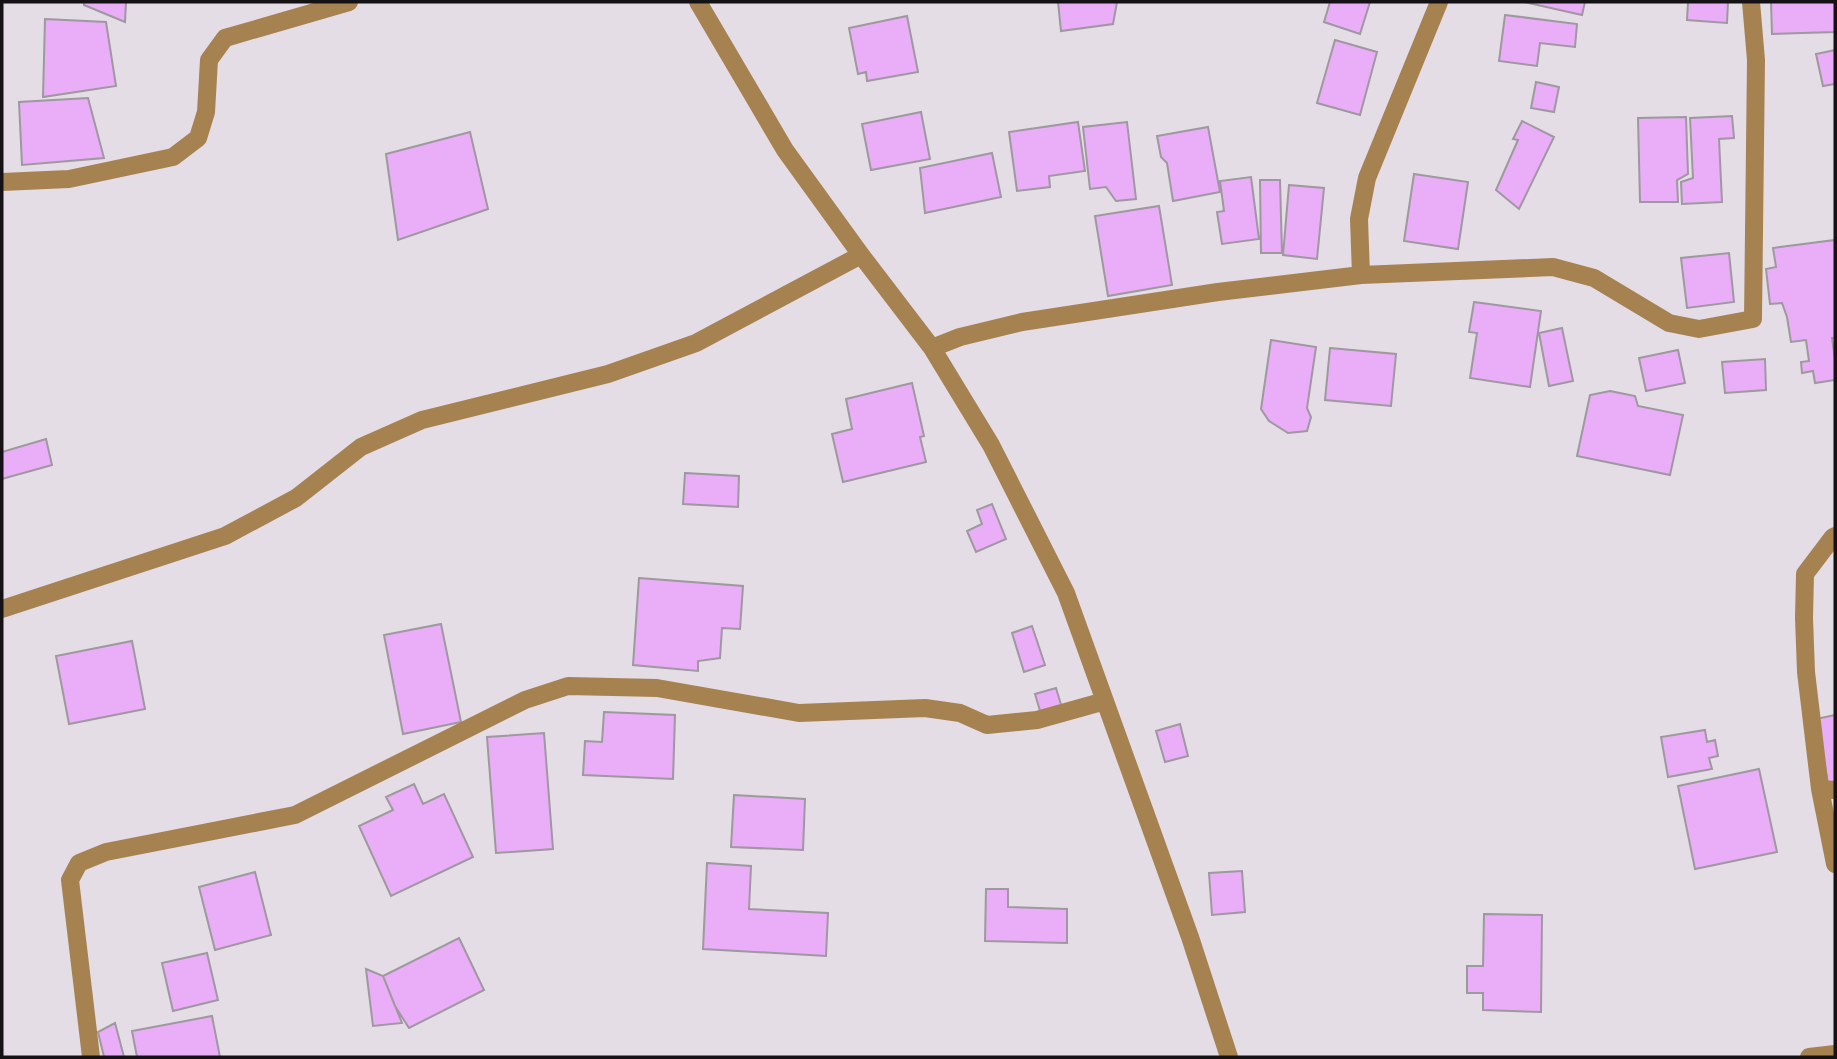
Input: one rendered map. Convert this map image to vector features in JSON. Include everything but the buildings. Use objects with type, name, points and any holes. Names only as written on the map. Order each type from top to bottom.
[{"type":"street","points":[[2,182],[69,179],[173,157],[198,138],[206,112],[209,60],[225,38],[349,2]]},
{"type":"street","points":[[698,2],[785,150],[932,348],[991,444],[1066,593],[1190,937],[1229,1057]]},
{"type":"street","points":[[1361,275],[1359,219],[1367,178],[1439,2]]},
{"type":"street","points":[[932,348],[960,337],[1022,322],[1218,292],[1361,275],[1553,267],[1594,278],[1669,323],[1699,329],[1753,319],[1756,61],[1751,2]]},
{"type":"street","points":[[2,609],[225,536],[296,498],[361,447],[422,420],[608,373],[696,343],[861,255]]},
{"type":"street","points":[[1835,536],[1805,574],[1804,618],[1806,672],[1828,789],[1835,864]]},
{"type":"street","points":[[91,1057],[70,880],[79,863],[106,852],[295,815],[525,700],[568,685],[657,688],[799,713],[925,708],[960,713],[987,725],[1037,720],[1105,701]]},
{"type":"street","points":[[1809,1057],[1835,1054]]}]
